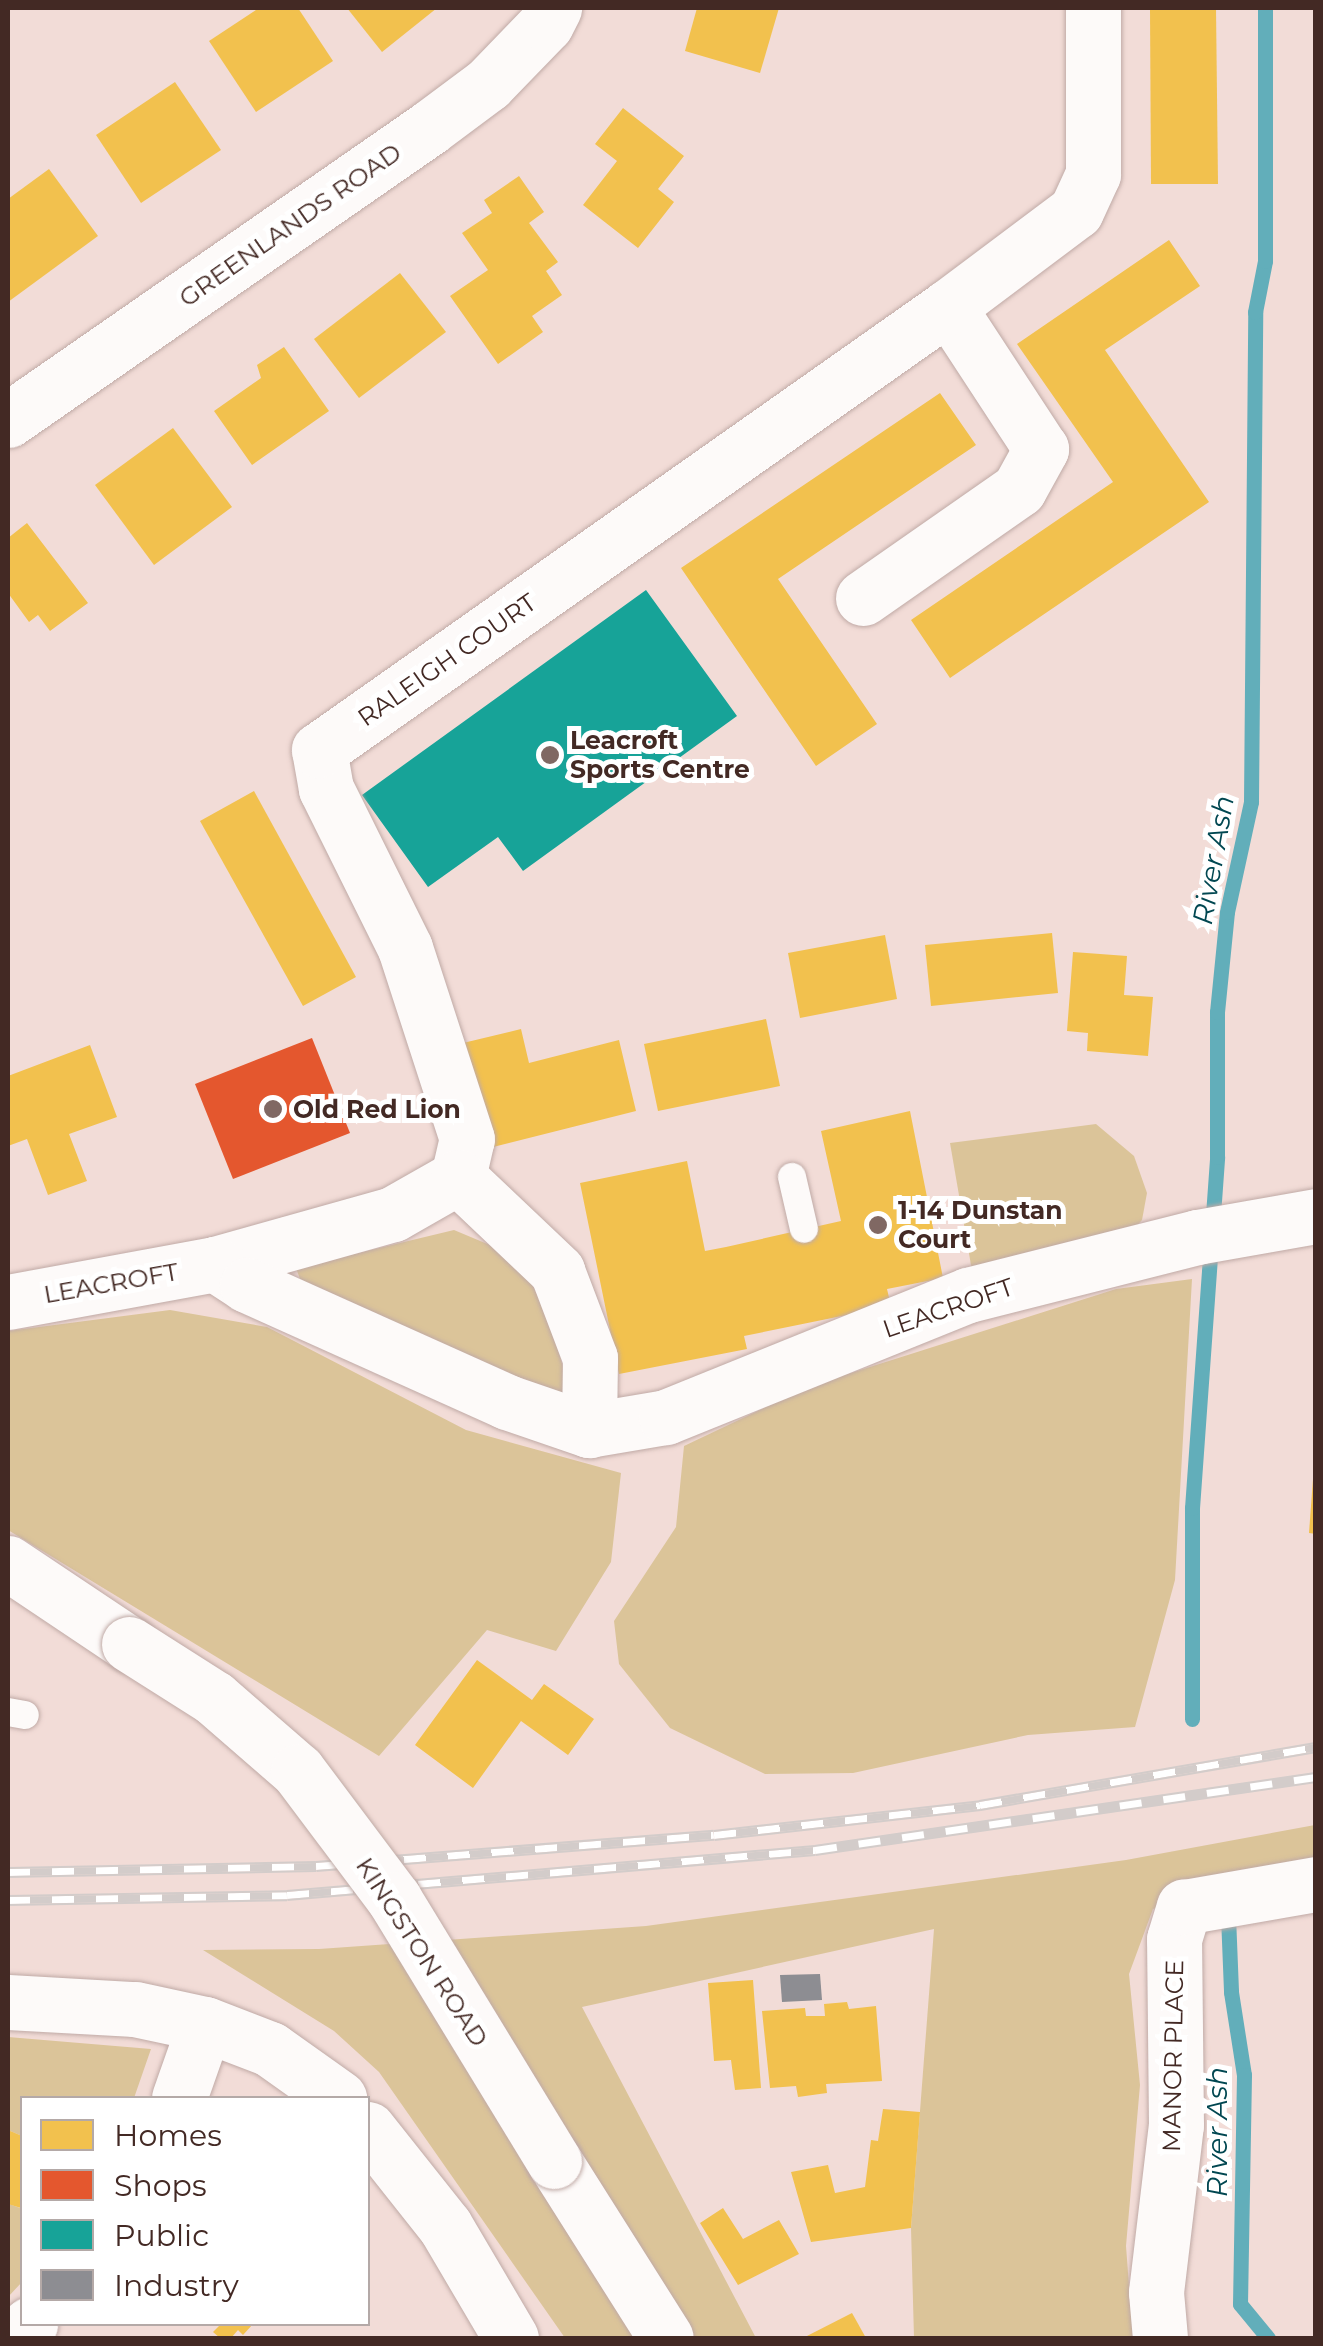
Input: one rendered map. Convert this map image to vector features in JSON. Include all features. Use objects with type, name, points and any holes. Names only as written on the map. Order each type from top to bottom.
[{"type":"street","name":"GREENLANDS ROAD","points":[[8,420],[488,84],[546,24],[554,8]]},
{"type":"street","name":"RALEIGH COURT","points":[[458,1177],[468,1138],[405,948],[326,789],[319,750],[948,307],[1076,211],[1093,174],[1093,8]]},
{"type":"street","points":[[863,598],[1019,489],[1041,450],[948,307]]},
{"type":"street","points":[[458,1177],[557,1271],[580,1284],[590,1358],[590,1430]]},
{"type":"street","name":"LEACROFT","points":[[8,1302],[215,1264],[393,1214],[458,1177]]},
{"type":"street","name":"LEACROFT","points":[[215,1264],[247,1285],[507,1402],[590,1430],[666,1417],[825,1336],[968,1295],[1216,1235],[1316,1216]]},
{"type":"street","name":"KINGSTON ROAD","points":[[8,1563],[214,1698],[298,1772],[394,1898],[666,2338]]},
{"type":"street","name":"MANOR PLACE","points":[[1160,2338],[1156,2292],[1176,2125],[1174,1939],[1184,1907],[1316,1884]]},
{"type":"street","points":[[8,2002],[135,2009],[205,2024],[270,2049],[336,2096]]},
{"type":"street","points":[[180,2096],[205,2024]]},
{"type":"street","points":[[370,2131],[445,2226],[511,2338]]},
{"type":"lane","points":[[792,1176],[804,1230]]},
{"type":"shaded area","points":[[1096,1124],[1134,1156],[1147,1193],[1142,1220],[1123,1241],[972,1271],[950,1143]]},
{"type":"shaded area","points":[[454,1230],[516,1256],[546,1310],[572,1397],[486,1377],[305,1293],[296,1268]]},
{"type":"shaded area","points":[[1192,1279],[1175,1580],[1135,1727],[1028,1735],[853,1773],[765,1774],[670,1728],[619,1664],[614,1621],[676,1527],[684,1446],[810,1386],[1116,1289]]},
{"type":"shaded area","points":[[170,1310],[267,1327],[466,1430],[621,1473],[611,1562],[556,1651],[487,1630],[379,1756],[8,1530],[8,1331]]},
{"type":"shaded area","points":[[1315,1825],[1315,1865],[1238,1877],[1153,1909],[1129,1974],[1140,2085],[1126,2246],[1133,2338],[914,2338],[911,2228],[934,1929],[582,2007],[756,2338],[565,2338],[379,2072],[334,2031],[203,1950],[319,1949],[646,1926],[1126,1860]]},
{"type":"shaded area","points":[[8,2037],[151,2049],[135,2096],[20,2096],[20,2135],[8,2130]]},
{"type":"shaded area","points":[[9,2204],[20,2208],[20,2284],[8,2297],[8,2208]]},
{"type":"building: Homes","points":[[259,8],[298,8],[333,61],[256,112],[209,41]]},
{"type":"building: Homes","points":[[347,8],[437,8],[382,52]]},
{"type":"building: Homes","points":[[697,8],[779,8],[760,73],[685,51]]},
{"type":"building: Homes","points":[[1150,8],[1216,8],[1218,184],[1151,184]]},
{"type":"building: Homes","points":[[175,82],[221,150],[141,203],[96,135]]},
{"type":"building: Homes","points":[[623,108],[684,156],[658,189],[674,202],[638,248],[583,205],[617,161],[595,144]]},
{"type":"building: Homes","points":[[49,169],[98,236],[8,302],[8,199]]},
{"type":"building: Homes","points":[[519,176],[544,212],[529,223],[558,262],[546,271],[562,295],[532,316],[543,332],[498,364],[450,296],[488,270],[462,233],[492,213],[484,200]]},
{"type":"building: Homes","points":[[1169,240],[1200,286],[1105,350],[1209,502],[950,678],[911,620],[1113,482],[1017,344]]},
{"type":"building: Homes","points":[[400,273],[446,332],[359,398],[314,339]]},
{"type":"building: Homes","points":[[284,347],[329,411],[252,465],[214,411],[261,378],[257,365]]},
{"type":"building: Homes","points":[[940,393],[976,445],[778,579],[877,724],[816,766],[681,568]]},
{"type":"building: Homes","points":[[173,428],[232,507],[154,565],[95,485]]},
{"type":"building: Homes","points":[[27,523],[88,603],[50,631],[38,615],[29,622],[8,593],[8,538]]},
{"type":"building: Homes","points":[[254,791],[356,977],[303,1006],[200,821]]},
{"type":"building: Homes","points":[[1052,933],[1058,993],[931,1006],[925,945]]},
{"type":"building: Homes","points":[[885,935],[897,999],[800,1018],[788,953]]},
{"type":"building: Homes","points":[[1073,952],[1127,956],[1124,995],[1153,997],[1148,1056],[1087,1051],[1088,1033],[1067,1031]]},
{"type":"building: Homes","points":[[766,1019],[780,1086],[658,1111],[644,1044]]},
{"type":"building: Homes","points":[[521,1029],[529,1063],[619,1040],[636,1111],[489,1148],[463,1043]]},
{"type":"building: Homes","points":[[90,1045],[117,1117],[69,1134],[87,1181],[48,1195],[27,1139],[8,1146],[8,1076]]},
{"type":"building: Homes","points":[[910,1111],[943,1278],[887,1289],[891,1306],[744,1336],[747,1349],[619,1374],[580,1183],[687,1161],[705,1251],[726,1247],[841,1221],[821,1131]]},
{"type":"building: Homes","points":[[1316,1479],[1316,1534],[1309,1533]]},
{"type":"building: Homes","points":[[477,1660],[532,1700],[544,1684],[594,1719],[568,1755],[521,1721],[473,1788],[415,1745]]},
{"type":"building: Homes","points":[[753,1980],[761,2088],[735,2090],[731,2060],[714,2061],[708,1983]]},
{"type":"building: Homes","points":[[847,2002],[849,2009],[876,2006],[882,2081],[826,2084],[827,2093],[798,2097],[796,2086],[770,2088],[762,2011],[805,2008],[806,2016],[825,2016],[824,2004]]},
{"type":"building: Homes","points":[[883,2109],[920,2112],[911,2228],[811,2242],[791,2172],[828,2165],[835,2193],[865,2187],[871,2140],[878,2141]]},
{"type":"building: Homes","points":[[8,2130],[20,2135],[20,2208],[8,2204]]},
{"type":"building: Homes","points":[[723,2208],[743,2239],[779,2220],[799,2254],[738,2285],[700,2223]]},
{"type":"building: Homes","points":[[852,2313],[866,2338],[803,2338]]},
{"type":"building: Homes","points":[[219,2326],[251,2326],[243,2335],[238,2330],[231,2338],[220,2338],[213,2332]]},
{"type":"building: Shops","name":"Old Red Lion","points":[[312,1038],[350,1133],[233,1179],[195,1084]]},
{"type":"building: Public","name":"Leacroft Sports Centre","points":[[646,590],[737,716],[523,871],[498,837],[428,887],[362,795]]},
{"type":"building: Industry","points":[[820,1974],[822,2000],[782,2002],[780,1975]]},
{"type":"waterway","name":"River Ash","points":[[1192,1719],[1192,1508],[1217,1157],[1217,1012],[1227,912],[1251,802],[1255,312],[1265,261],[1265,8]]},
{"type":"waterway","name":"River Ash","points":[[1228,1916],[1231,1992],[1244,2075],[1240,2304],[1268,2338]]},
{"type":"railway","points":[[8,1872],[316,1866],[714,1835],[980,1805],[1316,1747]]},
{"type":"railway","points":[[8,1900],[287,1895],[815,1850],[1316,1777]]},
{"type":"place","name":"Leacroft Sports Centre","points":[[550,755]]},
{"type":"place","name":"Old Red Lion","points":[[273,1109]]},
{"type":"place","name":"1-14 Dunstan Court","points":[[878,1225]]}]
